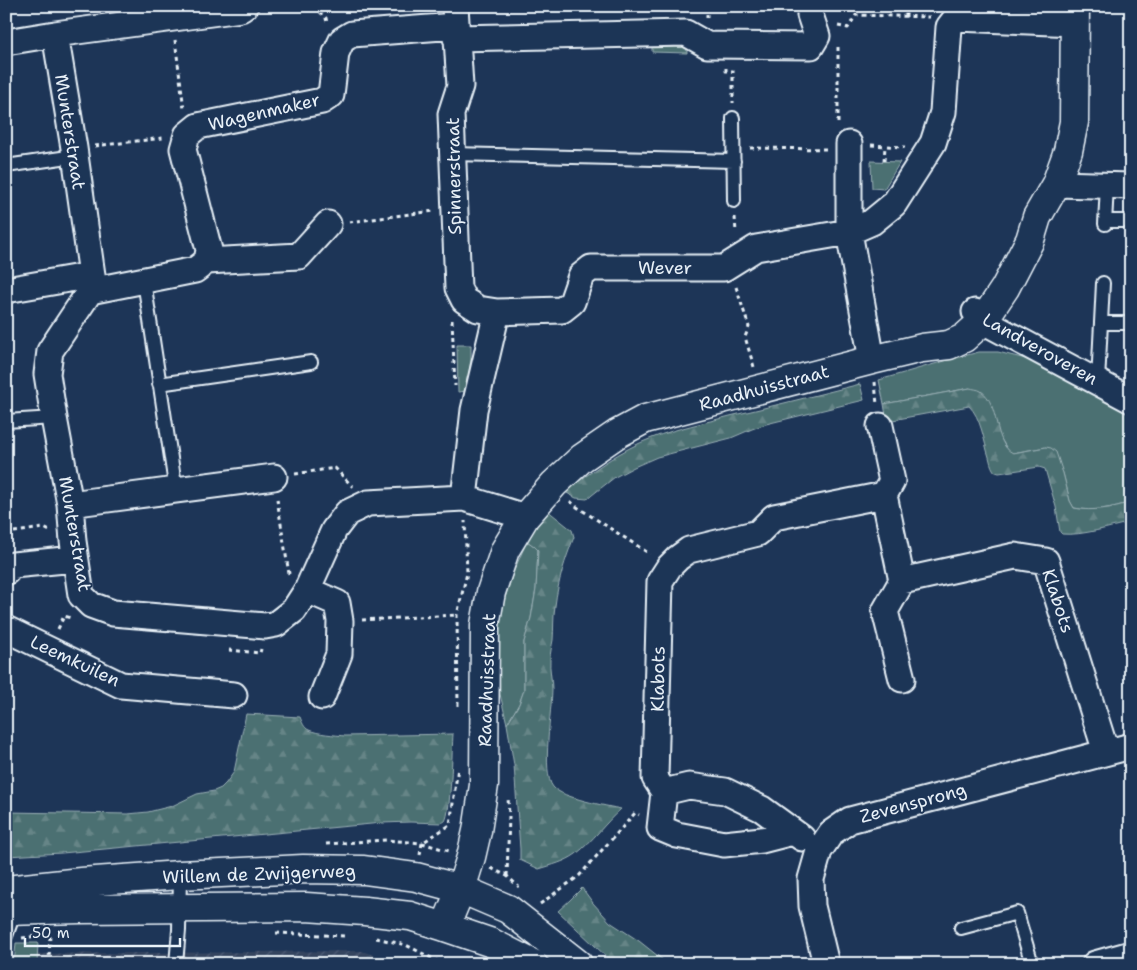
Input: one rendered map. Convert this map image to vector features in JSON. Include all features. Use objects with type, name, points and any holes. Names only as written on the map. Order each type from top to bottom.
[{"type":"street","points":[[6,42],[55,34],[108,17],[172,18],[241,9],[244,6]]},
{"type":"street","points":[[455,23],[686,33],[706,45],[811,46],[832,34],[810,14],[810,6]]},
{"type":"street","points":[[956,18],[1075,15]]},
{"type":"street","name":"Raadhuisstraat","points":[[445,927],[461,889],[477,831],[484,786],[485,625],[491,592],[505,550],[525,517],[554,484],[582,458],[617,434],[645,419],[922,348],[979,316],[1020,236],[1037,217],[1056,184],[1068,151],[1074,122],[1075,15]]},
{"type":"street","name":"Wever","points":[[498,312],[562,310],[572,302],[581,276],[591,268],[724,268],[756,248],[850,232],[872,222],[894,204],[933,143],[943,112],[949,27],[956,18]]},
{"type":"street","name":"Wagenmaker","points":[[206,261],[209,250],[183,149],[187,135],[198,126],[322,101],[331,95],[336,53],[342,40],[352,34],[455,23]]},
{"type":"street","name":"Spinnerstraat","points":[[455,23],[460,86],[451,114],[458,288]]},
{"type":"street","name":"Munterstraat","points":[[55,34],[75,152],[91,283],[50,351],[47,374],[70,504],[74,550],[81,595],[91,604],[113,613],[265,626],[276,624],[300,600],[334,530],[347,513],[368,502],[464,498],[525,517]]},
{"type":"street","points":[[849,146],[850,232],[872,360]]},
{"type":"street","points":[[1056,184],[1119,186]]},
{"type":"street","points":[[6,290],[144,281],[195,270],[206,261],[299,256],[328,224]]},
{"type":"street","points":[[458,288],[464,300],[478,309],[498,312],[474,410],[464,498]]},
{"type":"street","name":"Landveroveren","points":[[979,316],[1131,400]]},
{"type":"street","points":[[880,426],[892,481],[884,495],[902,581],[885,611],[902,679]]},
{"type":"street","points":[[70,504],[274,477]]},
{"type":"street","name":"Klabots","points":[[660,828],[664,792],[655,778],[660,581],[669,567],[689,550],[758,533],[774,516],[884,495]]},
{"type":"street","points":[[6,572],[13,565],[74,550]]},
{"type":"street","name":"Klabots","points":[[902,581],[1015,556],[1046,561],[1106,752]]},
{"type":"street","points":[[300,600],[337,602],[340,621],[339,654],[322,697]]},
{"type":"street","name":"Leemkuilen","points":[[6,629],[121,685],[234,695]]},
{"type":"street","name":"Zevensprong","points":[[826,964],[812,906],[811,879],[819,851],[832,833],[850,820],[1131,746]]},
{"type":"street","points":[[664,792],[689,786],[725,791],[762,809],[819,851]]},
{"type":"street","points":[[660,828],[677,835],[724,844],[762,840],[793,832]]},
{"type":"street","name":"Willem de Zwijgerweg","points":[[10,917],[81,882],[303,869],[364,870],[416,877],[461,889],[508,909],[578,964]]},
{"type":"street","name":"Willem de Zwijgerweg","points":[[10,917],[80,909],[296,907],[365,911],[410,916],[445,927],[492,943],[533,964]]},
{"type":"street","points":[[1095,964],[1131,954]]},
{"type":"lane","points":[[733,118],[734,201]]},
{"type":"lane","points":[[6,166],[75,152]]},
{"type":"lane","points":[[453,154],[734,161]]},
{"type":"lane","points":[[1119,186],[1106,222],[1124,220]]},
{"type":"lane","points":[[144,281],[176,491]]},
{"type":"lane","points":[[1098,382],[1103,283]]},
{"type":"lane","points":[[1101,323],[1131,323]]},
{"type":"lane","points":[[159,384],[311,362]]},
{"type":"lane","points":[[6,421],[54,418]]},
{"type":"lane","points":[[176,964],[180,875]]},
{"type":"lane","points":[[961,928],[1017,914],[1032,964]]},
{"type":"path","points":[[906,6],[906,16]]},
{"type":"path","points":[[849,146],[838,136],[832,34],[848,28],[856,15],[956,18]]},
{"type":"path","points":[[75,152],[187,135],[172,18]]},
{"type":"path","points":[[726,45],[726,71],[733,71],[733,118]]},
{"type":"path","points":[[884,161],[886,146]]},
{"type":"path","points":[[734,148],[886,146],[930,149]]},
{"type":"path","points":[[734,201],[733,263],[749,327],[745,337],[760,390]]},
{"type":"path","points":[[328,224],[455,208]]},
{"type":"path","points":[[458,288],[452,309],[456,402],[474,410]]},
{"type":"path","points":[[872,360],[880,426]]},
{"type":"path","points":[[300,600],[274,477],[335,468],[368,502]]},
{"type":"path","points":[[554,484],[576,507],[669,567]]},
{"type":"path","name":"Raadhuisstraat","points":[[458,711],[457,615],[467,573],[464,498]]},
{"type":"path","points":[[6,533],[44,528],[74,550]]},
{"type":"path","points":[[48,649],[64,616],[73,618],[70,602],[81,595]]},
{"type":"path","points":[[340,621],[457,615]]},
{"type":"path","name":"Raadhuisstraat","points":[[416,877],[422,844],[450,825],[460,760]]},
{"type":"path","points":[[540,904],[579,876],[635,813],[660,828]]},
{"type":"path","points":[[10,917],[50,935],[49,964]]},
{"type":"path","points":[[274,933],[350,936]]},
{"type":"path","points":[[369,937],[406,945],[442,964]]},
{"type":"shaded area","points":[[362,951],[399,964],[24,964],[25,954]]},
{"type":"green space","points":[[686,33],[687,53],[652,52],[652,34]]},
{"type":"green space","points":[[871,161],[900,162],[884,189],[872,188]]},
{"type":"green space","points":[[457,345],[471,345],[471,359],[466,391],[458,392]]},
{"type":"green space","points":[[979,352],[998,352],[1026,359],[1055,370],[1131,415],[1131,502],[1102,509],[1074,508],[1070,501],[1063,473],[1046,447],[1009,452],[970,388],[884,404],[879,380]]},
{"type":"green space","points":[[860,384],[864,400],[766,424],[731,438],[657,457],[615,477],[587,499],[576,498],[565,492],[618,455],[661,434]]},
{"type":"green space","points":[[970,388],[980,390],[987,397],[991,404],[1002,441],[1013,453],[1046,447],[1056,452],[1070,501],[1074,508],[1102,509],[1131,502],[1131,522],[1105,529],[1062,534],[1045,469],[1039,467],[999,473],[995,471],[991,465],[979,423],[969,406],[887,421],[884,404]]},
{"type":"green space","points":[[547,510],[572,530],[574,537],[560,579],[554,610],[553,640],[550,654],[552,689],[547,755],[550,780],[553,787],[565,795],[621,809],[572,857],[539,869],[520,860],[514,765],[507,724],[519,704],[524,690],[524,642],[531,618],[536,589],[538,550],[527,541]]},
{"type":"green space","points":[[527,541],[538,550],[536,589],[531,618],[524,642],[524,690],[519,704],[507,724],[500,694],[500,624],[504,601],[513,573]]},
{"type":"green space","points":[[246,714],[300,717],[304,726],[309,730],[345,736],[453,734],[450,794],[445,821],[441,823],[382,823],[62,853],[6,856],[6,812],[128,814],[148,812],[172,806],[197,794],[221,788],[234,772]]},
{"type":"green space","points":[[582,888],[610,922],[639,941],[668,964],[614,964],[558,911]]},
{"type":"green space","points":[[16,943],[38,943],[37,964],[14,964]]}]
